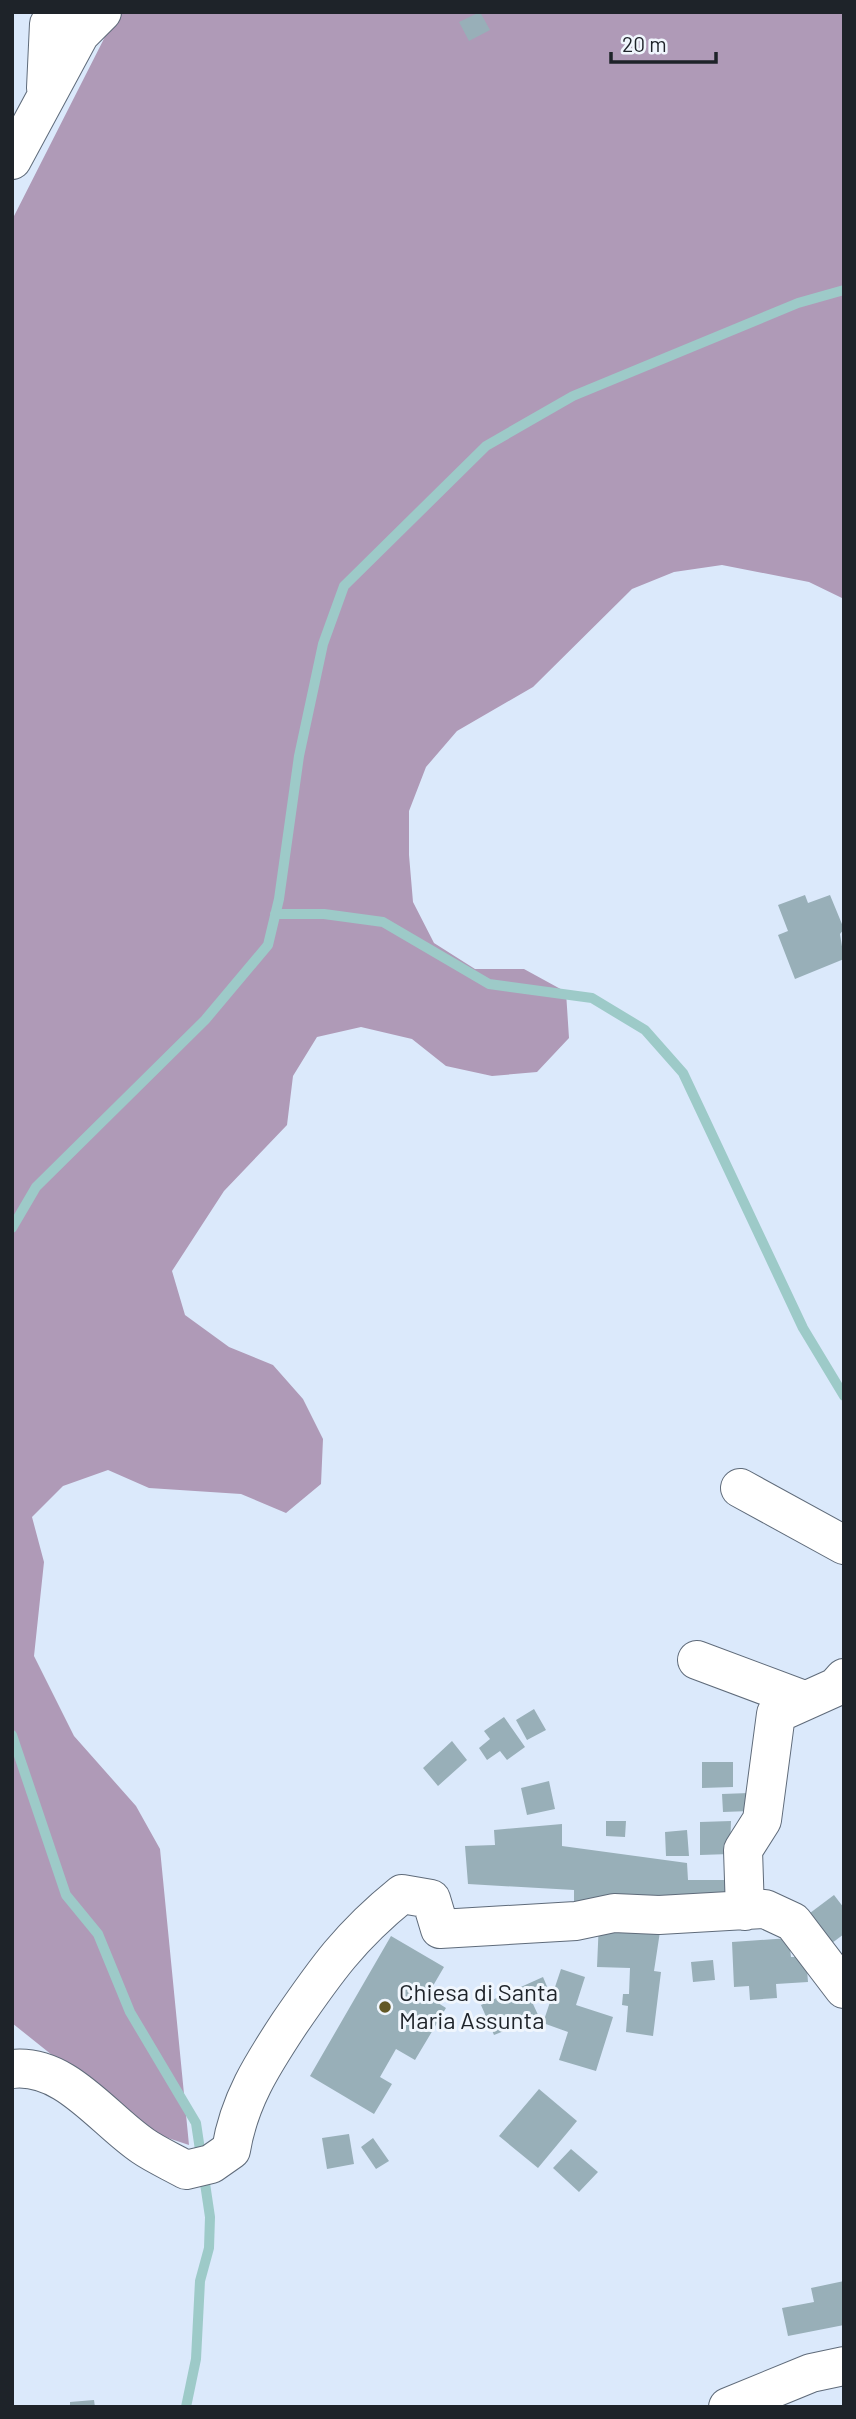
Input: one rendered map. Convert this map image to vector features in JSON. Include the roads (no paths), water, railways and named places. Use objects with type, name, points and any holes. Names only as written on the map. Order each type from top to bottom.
[{"type":"street","points":[[46,95],[48,24],[57,12]]},
{"type":"street","points":[[12,160],[80,34],[102,12]]},
{"type":"street","points":[[740,1488],[844,1545]]},
{"type":"street","points":[[697,1660],[804,1700]]},
{"type":"street","points":[[745,1911],[743,1850],[762,1820],[776,1714],[836,1687],[844,1678]]},
{"type":"street","points":[[12,2069],[29,2067],[59,2079],[143,2146],[186,2170],[211,2164],[231,2150],[236,2121],[255,2075],[334,1958],[370,1920],[402,1894],[431,1899],[440,1929],[576,1921],[614,1913],[765,1909],[793,1922],[844,1989]]},
{"type":"street","points":[[727,2407],[811,2373],[844,2367]]},
{"type":"waterway","points":[[12,1228],[36,1187],[205,1020],[268,945],[279,899],[299,756],[323,644],[344,586],[486,446],[573,396],[798,303],[844,290]]},
{"type":"waterway","points":[[275,914],[324,914],[383,922],[489,984],[592,998],[645,1030],[683,1073],[803,1328],[844,1396]]},
{"type":"waterway","points":[[12,1735],[66,1895],[98,1934],[130,2012],[196,2123],[210,2217],[209,2248],[200,2281],[196,2359],[186,2407]]},
{"type":"place","name":"Chiesa di Santa Maria Assunta","points":[[385,2007]]}]
